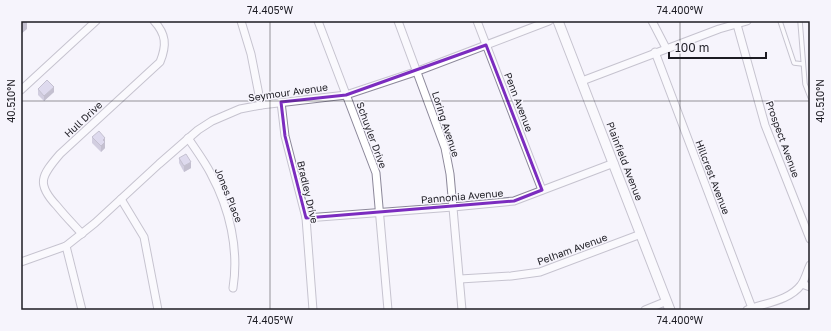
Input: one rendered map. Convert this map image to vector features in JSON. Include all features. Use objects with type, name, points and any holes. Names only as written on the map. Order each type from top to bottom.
[{"type":"street","points":[[21,90],[96,21]]},
{"type":"street","name":"Hull Drive","points":[[82,234],[48,197],[43,188],[44,177],[50,166],[60,154],[160,62],[164,53],[164,37],[162,30],[154,21]]},
{"type":"street","points":[[241,21],[251,54],[260,104]]},
{"type":"street","name":"Schuyler Drive","points":[[318,21],[376,173],[388,310]]},
{"type":"street","name":"Loring Avenue","points":[[398,21],[418,71],[445,148],[450,174],[462,310]]},
{"type":"street","name":"Penn Avenue","points":[[477,21],[542,190]]},
{"type":"street","name":"Seymour Avenue","points":[[21,262],[66,246],[82,234],[188,138],[212,121],[240,109],[260,104],[346,95],[418,71],[549,21]]},
{"type":"street","name":"Plainfield Avenue","points":[[558,21],[670,310]]},
{"type":"street","points":[[652,21],[666,48]]},
{"type":"street","points":[[582,81],[736,22],[747,21]]},
{"type":"street","name":"Prospect Avenue","points":[[736,22],[765,125],[810,239]]},
{"type":"street","name":"Hillcrest Avenue","points":[[655,52],[749,309]]},
{"type":"street","name":"Bradley Drive","points":[[281,102],[288,148],[306,218],[313,310]]},
{"type":"street","name":"Jones Place","points":[[188,138],[212,175],[227,211],[233,232],[235,276],[233,288]]},
{"type":"street","name":"Pannonia Avenue","points":[[306,218],[514,201],[614,163]]},
{"type":"street","points":[[121,199],[144,237],[158,310]]},
{"type":"street","name":"Pelham Avenue","points":[[460,279],[511,276],[540,272],[641,234]]},
{"type":"street","points":[[66,246],[82,310]]},
{"type":"street","points":[[749,309],[786,296],[797,290],[802,284],[810,265]]},
{"type":"street","points":[[802,284],[810,287]]},
{"type":"street","points":[[645,310],[667,301]]},
{"type":"lane","points":[[780,21],[794,63],[804,64]]},
{"type":"lane","points":[[800,21],[805,84],[810,97]]},
{"type":"highlighted area","points":[[486,45],[542,190],[514,201],[306,218],[285,136],[281,102],[346,95]]},
{"type":"building","points":[[47,80],[54,87],[44,96],[38,89]]},
{"type":"building","points":[[99,131],[105,138],[103,140],[105,142],[101,146],[92,137]]},
{"type":"building","points":[[186,154],[191,162],[184,166],[179,158]]}]
